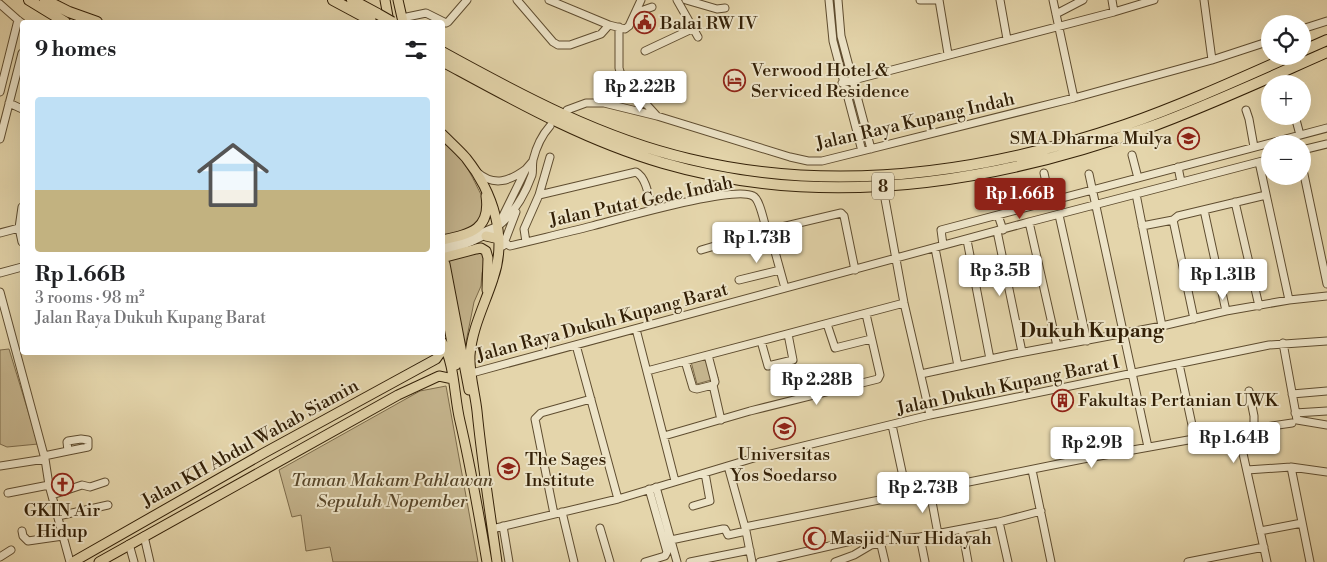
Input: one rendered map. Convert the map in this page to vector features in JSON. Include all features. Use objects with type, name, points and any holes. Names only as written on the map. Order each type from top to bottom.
[{"type":"highway","points":[[29,0],[62,20]]},
{"type":"highway","points":[[45,0],[69,12],[91,20]]},
{"type":"highway","points":[[333,0],[376,18],[390,20]]},
{"type":"highway","points":[[352,0],[376,18]]},
{"type":"highway","points":[[1311,47],[1327,40]]},
{"type":"highway","name":"8","points":[[445,63],[551,120],[621,149],[663,163],[700,173],[766,184],[838,188],[949,180],[1034,162],[1112,140],[1164,122],[1327,52]]},
{"type":"highway","name":"8","points":[[445,54],[515,91],[566,115],[658,150],[688,159],[755,172],[831,177],[897,175],[941,170],[1031,153],[1133,122],[1270,65]]},
{"type":"main road","points":[[385,0],[396,20]]},
{"type":"main road","points":[[397,20],[398,0]]},
{"type":"main road","points":[[445,137],[468,160],[484,188],[492,203],[502,240],[493,281],[487,293],[471,346],[470,357],[497,562]]},
{"type":"main road","points":[[445,239],[466,234],[480,226],[486,213],[484,188]]},
{"type":"main road","points":[[486,236],[502,240]]},
{"type":"main road","points":[[445,261],[476,249],[481,248],[486,251],[488,258],[487,293]]},
{"type":"main road","points":[[445,266],[472,408],[479,434]]},
{"type":"main road","points":[[445,305],[466,420],[465,439]]},
{"type":"main road","points":[[445,351],[449,358],[487,562]]},
{"type":"main road","name":"Jalan KH Abdul Wahab Siamin","points":[[71,562],[416,368],[436,359],[438,355]]},
{"type":"main road","points":[[416,368],[423,374],[423,383]]},
{"type":"main road","name":"Jalan KH Abdul Wahab Siamin","points":[[100,562],[423,383],[439,376],[453,379]]},
{"type":"main road","points":[[301,433],[307,446]]},
{"type":"main road","points":[[117,537],[118,542],[126,546]]},
{"type":"main road","points":[[108,542],[114,553]]},
{"type":"street","points":[[445,22],[448,22],[467,0]]},
{"type":"street","points":[[517,0],[553,42],[558,45],[570,45],[602,34],[609,25]]},
{"type":"street","points":[[549,0],[609,25],[625,29],[628,27],[641,0]]},
{"type":"street","points":[[677,0],[698,37]]},
{"type":"street","points":[[686,0],[717,9],[726,8]]},
{"type":"street","points":[[830,0],[833,41],[842,83],[862,152]]},
{"type":"street","points":[[838,0],[841,36],[871,149]]},
{"type":"street","points":[[920,0],[939,0],[948,54]]},
{"type":"street","points":[[1000,0],[1006,39]]},
{"type":"street","points":[[1053,0],[1074,98]]},
{"type":"street","points":[[1056,14],[1083,0]]},
{"type":"street","points":[[1112,0],[1114,12]]},
{"type":"street","points":[[842,83],[1154,0]]},
{"type":"street","points":[[1204,0],[1212,60]]},
{"type":"street","points":[[0,4],[20,21],[0,92]]},
{"type":"street","points":[[635,13],[652,7]]},
{"type":"street","points":[[401,20],[426,13],[440,20]]},
{"type":"street","points":[[1311,26],[1327,21]]},
{"type":"street","points":[[618,27],[621,75],[625,88],[633,97],[647,105],[657,116]]},
{"type":"street","points":[[646,51],[694,28]]},
{"type":"street","name":"Jalan Raya Kupang Indah","points":[[568,110],[577,105],[592,102],[620,107],[657,116],[808,161],[822,161],[1074,98],[1212,60],[1261,43]]},
{"type":"street","points":[[0,139],[20,62]]},
{"type":"street","points":[[620,107],[633,97]]},
{"type":"street","points":[[9,103],[20,108]]},
{"type":"street","points":[[1246,110],[1250,119],[1254,148]]},
{"type":"street","points":[[1297,125],[1300,135],[1327,128]]},
{"type":"street","points":[[445,245],[464,240],[498,226],[550,126]]},
{"type":"street","points":[[1311,148],[1327,144]]},
{"type":"street","points":[[943,245],[941,230],[1261,146]]},
{"type":"street","points":[[1132,155],[1138,178]]},
{"type":"street","points":[[526,242],[524,229],[539,195],[550,157]]},
{"type":"street","points":[[468,160],[480,175],[496,181],[509,180],[526,169]]},
{"type":"street","points":[[445,251],[479,240],[511,215],[533,173],[532,162]]},
{"type":"street","points":[[1259,162],[1290,300]]},
{"type":"street","name":"Jalan Raya Dukuh Kupang Barat","points":[[472,373],[943,245],[1259,162]]},
{"type":"street","points":[[1178,167],[1182,182]]},
{"type":"street","name":"Jalan Putat Gede Indah","points":[[539,195],[636,172],[641,175],[645,184],[652,210]]},
{"type":"street","points":[[1044,173],[1050,201]]},
{"type":"street","points":[[1089,174],[1148,447]]},
{"type":"street","points":[[1306,185],[1327,284]]},
{"type":"street","name":"Jalan Putat Gede Indah","points":[[502,240],[510,246],[652,210],[723,195],[744,193],[752,195],[757,199],[785,288]]},
{"type":"street","points":[[1136,194],[1162,326]]},
{"type":"street","points":[[1142,226],[1266,195]]},
{"type":"street","points":[[502,240],[520,199]]},
{"type":"street","points":[[885,199],[904,303],[930,415]]},
{"type":"street","points":[[1235,202],[1259,306]]},
{"type":"street","points":[[1204,210],[1226,311]]},
{"type":"street","points":[[701,250],[841,213],[844,216],[855,270]]},
{"type":"street","points":[[998,215],[1022,352]]},
{"type":"street","points":[[1059,215],[1087,341]]},
{"type":"street","points":[[1175,218],[1194,318]]},
{"type":"street","points":[[20,221],[20,233]]},
{"type":"street","points":[[1029,222],[1057,346]]},
{"type":"street","points":[[0,233],[19,228]]},
{"type":"street","points":[[967,240],[990,359]]},
{"type":"street","points":[[935,248],[958,366]]},
{"type":"street","points":[[0,273],[20,268]]},
{"type":"street","points":[[739,280],[780,270]]},
{"type":"street","points":[[0,292],[44,457],[49,485],[71,562]]},
{"type":"street","points":[[921,374],[1022,352],[1162,326],[1226,311],[1327,296]]},
{"type":"street","points":[[647,371],[904,303]]},
{"type":"street","points":[[664,436],[878,378],[880,375],[866,314]]},
{"type":"street","points":[[827,324],[835,348],[871,339]]},
{"type":"street","points":[[636,329],[675,480]]},
{"type":"street","points":[[761,341],[768,366],[793,360],[788,334]]},
{"type":"street","name":"Jalan Dukuh Kupang Barat I","points":[[492,529],[618,498],[675,480],[930,415],[1283,343],[1327,340]]},
{"type":"street","points":[[1283,343],[1295,419]]},
{"type":"street","points":[[576,344],[618,498]]},
{"type":"street","points":[[708,355],[722,420]]},
{"type":"street","points":[[685,361],[692,388],[696,389],[713,385]]},
{"type":"street","points":[[1179,364],[1194,439]]},
{"type":"street","points":[[1248,391],[1254,416],[1254,430]]},
{"type":"street","points":[[1292,394],[1327,391]]},
{"type":"street","points":[[554,514],[535,420],[541,413],[591,399]]},
{"type":"street","points":[[671,540],[723,529],[725,529],[728,535],[746,529],[1032,470],[1148,447],[1238,431],[1254,430],[1327,411]]},
{"type":"street","points":[[1295,419],[1327,425]]},
{"type":"street","points":[[892,425],[908,495]]},
{"type":"street","points":[[1238,431],[1267,562]]},
{"type":"street","points":[[0,466],[68,451],[68,441],[81,439]]},
{"type":"street","points":[[728,466],[746,529],[752,562]]},
{"type":"street","points":[[1247,470],[1291,466],[1327,472]]},
{"type":"street","points":[[1291,466],[1310,562]]},
{"type":"street","points":[[1032,470],[1051,562]]},
{"type":"street","points":[[693,506],[710,501],[705,473]]},
{"type":"street","points":[[52,495],[82,485],[90,487],[105,482]]},
{"type":"street","points":[[8,493],[49,485]]},
{"type":"street","points":[[652,488],[677,562]]},
{"type":"street","points":[[645,562],[665,556],[667,552],[652,488]]},
{"type":"street","points":[[930,491],[938,534]]},
{"type":"street","points":[[58,516],[108,505]]},
{"type":"street","points":[[835,562],[855,559],[872,545],[880,542],[938,534],[999,522],[1040,511]]},
{"type":"street","points":[[562,512],[574,562]]},
{"type":"street","points":[[999,522],[1008,562]]},
{"type":"street","points":[[1260,531],[1302,523]]},
{"type":"street","points":[[503,526],[509,562]]},
{"type":"street","points":[[600,528],[610,562]]},
{"type":"street","points":[[962,529],[968,562]]},
{"type":"street","points":[[22,531],[23,536],[28,541],[63,536]]},
{"type":"street","points":[[144,536],[150,562]]},
{"type":"street","points":[[920,537],[925,562]]},
{"type":"street","points":[[760,562],[772,561],[860,538],[880,542]]},
{"type":"street","points":[[880,542],[885,562]]},
{"type":"street","points":[[126,546],[134,562]]},
{"type":"street","points":[[1188,562],[1264,547]]},
{"type":"street","points":[[0,556],[11,550]]},
{"type":"street","points":[[690,562],[750,550]]},
{"type":"green space","points":[[445,144],[450,147],[462,161],[485,202],[486,209],[476,227],[445,235]]},
{"type":"green space","points":[[482,249],[487,256],[482,273],[481,286],[474,302],[465,347],[448,258]]},
{"type":"green space","points":[[9,349],[38,444],[7,447],[0,444],[0,350]]},
{"type":"green space","points":[[710,353],[718,378],[697,384],[690,358]]},
{"type":"green space","name":"Taman Makam Pahlawan Sepuluh Nopember","points":[[446,386],[478,562],[333,562],[330,547],[306,551],[301,515],[292,517],[279,470],[420,391]]},
{"type":"place","name":"Balai RW IV","points":[[644,23]]},
{"type":"place","name":"Verwood Hotel & Serviced Residence","points":[[735,80]]},
{"type":"place","name":"SMA Dharma Mulya","points":[[1188,138]]},
{"type":"place","name":"Fakultas Pertanian UWK","points":[[1062,400]]},
{"type":"place","name":"Universitas Yos Soedarso","points":[[784,429]]},
{"type":"place","name":"The Sages Institute","points":[[509,469]]},
{"type":"place","name":"GKIN Air Hidup","points":[[62,485]]},
{"type":"place","name":"Masjid Nur Hidayah","points":[[814,538]]},
{"type":"district","name":"Dukuh Kupang","points":[[1092,330]]}]
